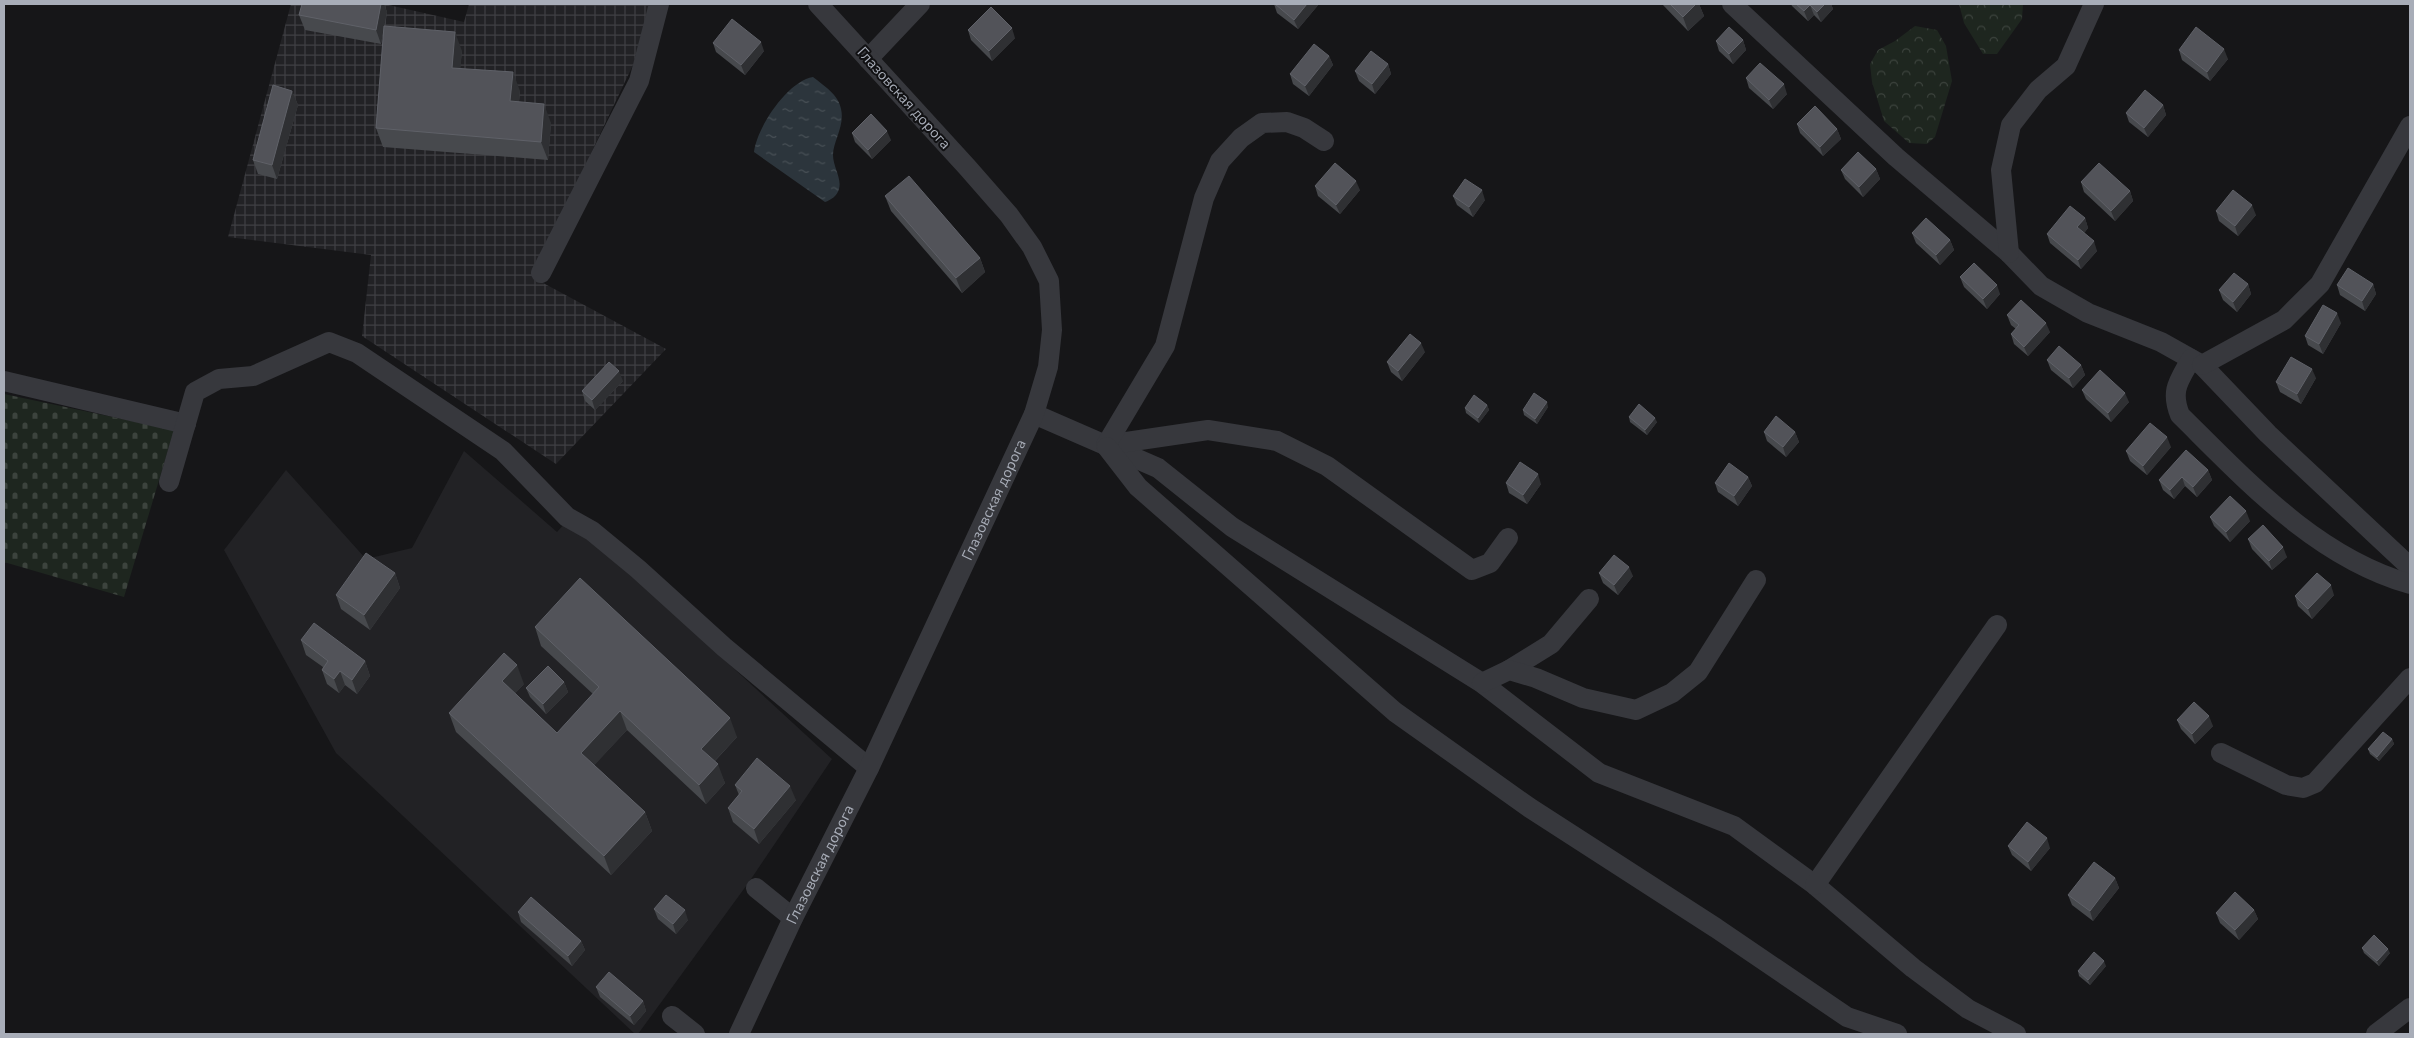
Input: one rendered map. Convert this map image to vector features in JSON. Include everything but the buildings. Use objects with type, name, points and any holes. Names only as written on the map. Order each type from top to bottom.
[{"type":"street","points":[[541,273],[638,81],[660,4]]},
{"type":"street","name":"Глазовская дорога","points":[[739,1034],[793,918],[869,768],[1034,414],[1048,367],[1052,330],[1049,281],[1032,247],[1009,215],[818,4]]},
{"type":"street","points":[[868,59],[920,4]]},
{"type":"street","points":[[1732,4],[1896,157],[2009,252],[2041,286],[2088,313],[2161,342],[2196,362],[2268,434],[2410,567]]},
{"type":"street","points":[[2009,252],[2001,170],[2011,125],[2038,90],[2066,66],[2094,4]]},
{"type":"street","points":[[1106,445],[1165,346],[1204,198],[1220,162],[1242,138],[1262,123],[1287,122],[1304,128],[1324,142]]},
{"type":"street","points":[[2410,126],[2320,284],[2284,320],[2196,362],[2175,390],[2175,401],[2180,415],[2269,502],[2318,541],[2391,579],[2410,584]]},
{"type":"street","points":[[169,482],[195,392],[219,379],[253,376],[329,342],[357,353],[503,451],[567,517],[592,531],[638,569],[724,647],[869,768]]},
{"type":"street","points":[[4,381],[186,424]]},
{"type":"street","points":[[1034,414],[1158,468],[1232,527],[1482,683],[1599,773],[1734,826],[1814,884],[1913,968],[1968,1008],[2016,1034]]},
{"type":"street","points":[[1106,445],[1208,430],[1277,441],[1327,466],[1472,570],[1490,563],[1508,538]]},
{"type":"street","points":[[1106,445],[1138,487],[1396,712],[1530,808],[1716,928],[1847,1017],[1897,1034]]},
{"type":"street","points":[[1509,670],[1536,678],[1583,698],[1636,710],[1672,693],[1698,672],[1756,580]]},
{"type":"street","points":[[1482,683],[1509,670],[1551,644],[1589,599]]},
{"type":"street","points":[[1814,884],[1997,625]]},
{"type":"street","points":[[2221,753],[2286,785],[2303,788],[2315,783],[2410,678]]},
{"type":"street","points":[[756,888],[793,918]]},
{"type":"street","points":[[2376,1034],[2410,1008]]},
{"type":"street","points":[[672,1016],[695,1034]]},
{"type":"shaded area","points":[[291,4],[384,4],[464,22],[469,4],[650,4],[633,65],[532,277],[666,349],[556,464],[362,336],[371,255],[228,237]]},
{"type":"shaded area","points":[[464,451],[557,532],[566,522],[601,546],[832,759],[749,882],[638,1034],[635,1034],[336,753],[224,550],[286,470],[366,559],[412,548]]},
{"type":"green space","points":[[1959,4],[2023,4],[2022,19],[1997,54],[1983,54],[1964,23]]},
{"type":"green space","points":[[1915,26],[1937,30],[1946,46],[1952,81],[1935,137],[1927,144],[1909,143],[1884,121],[1872,82],[1870,64],[1878,50],[1895,41]]},
{"type":"green space","points":[[4,394],[174,430],[124,597],[4,562]]},
{"type":"water","points":[[813,77],[834,95],[840,104],[842,115],[833,155],[840,185],[837,194],[825,202],[754,152],[761,130],[775,107],[794,87],[803,80]]}]
